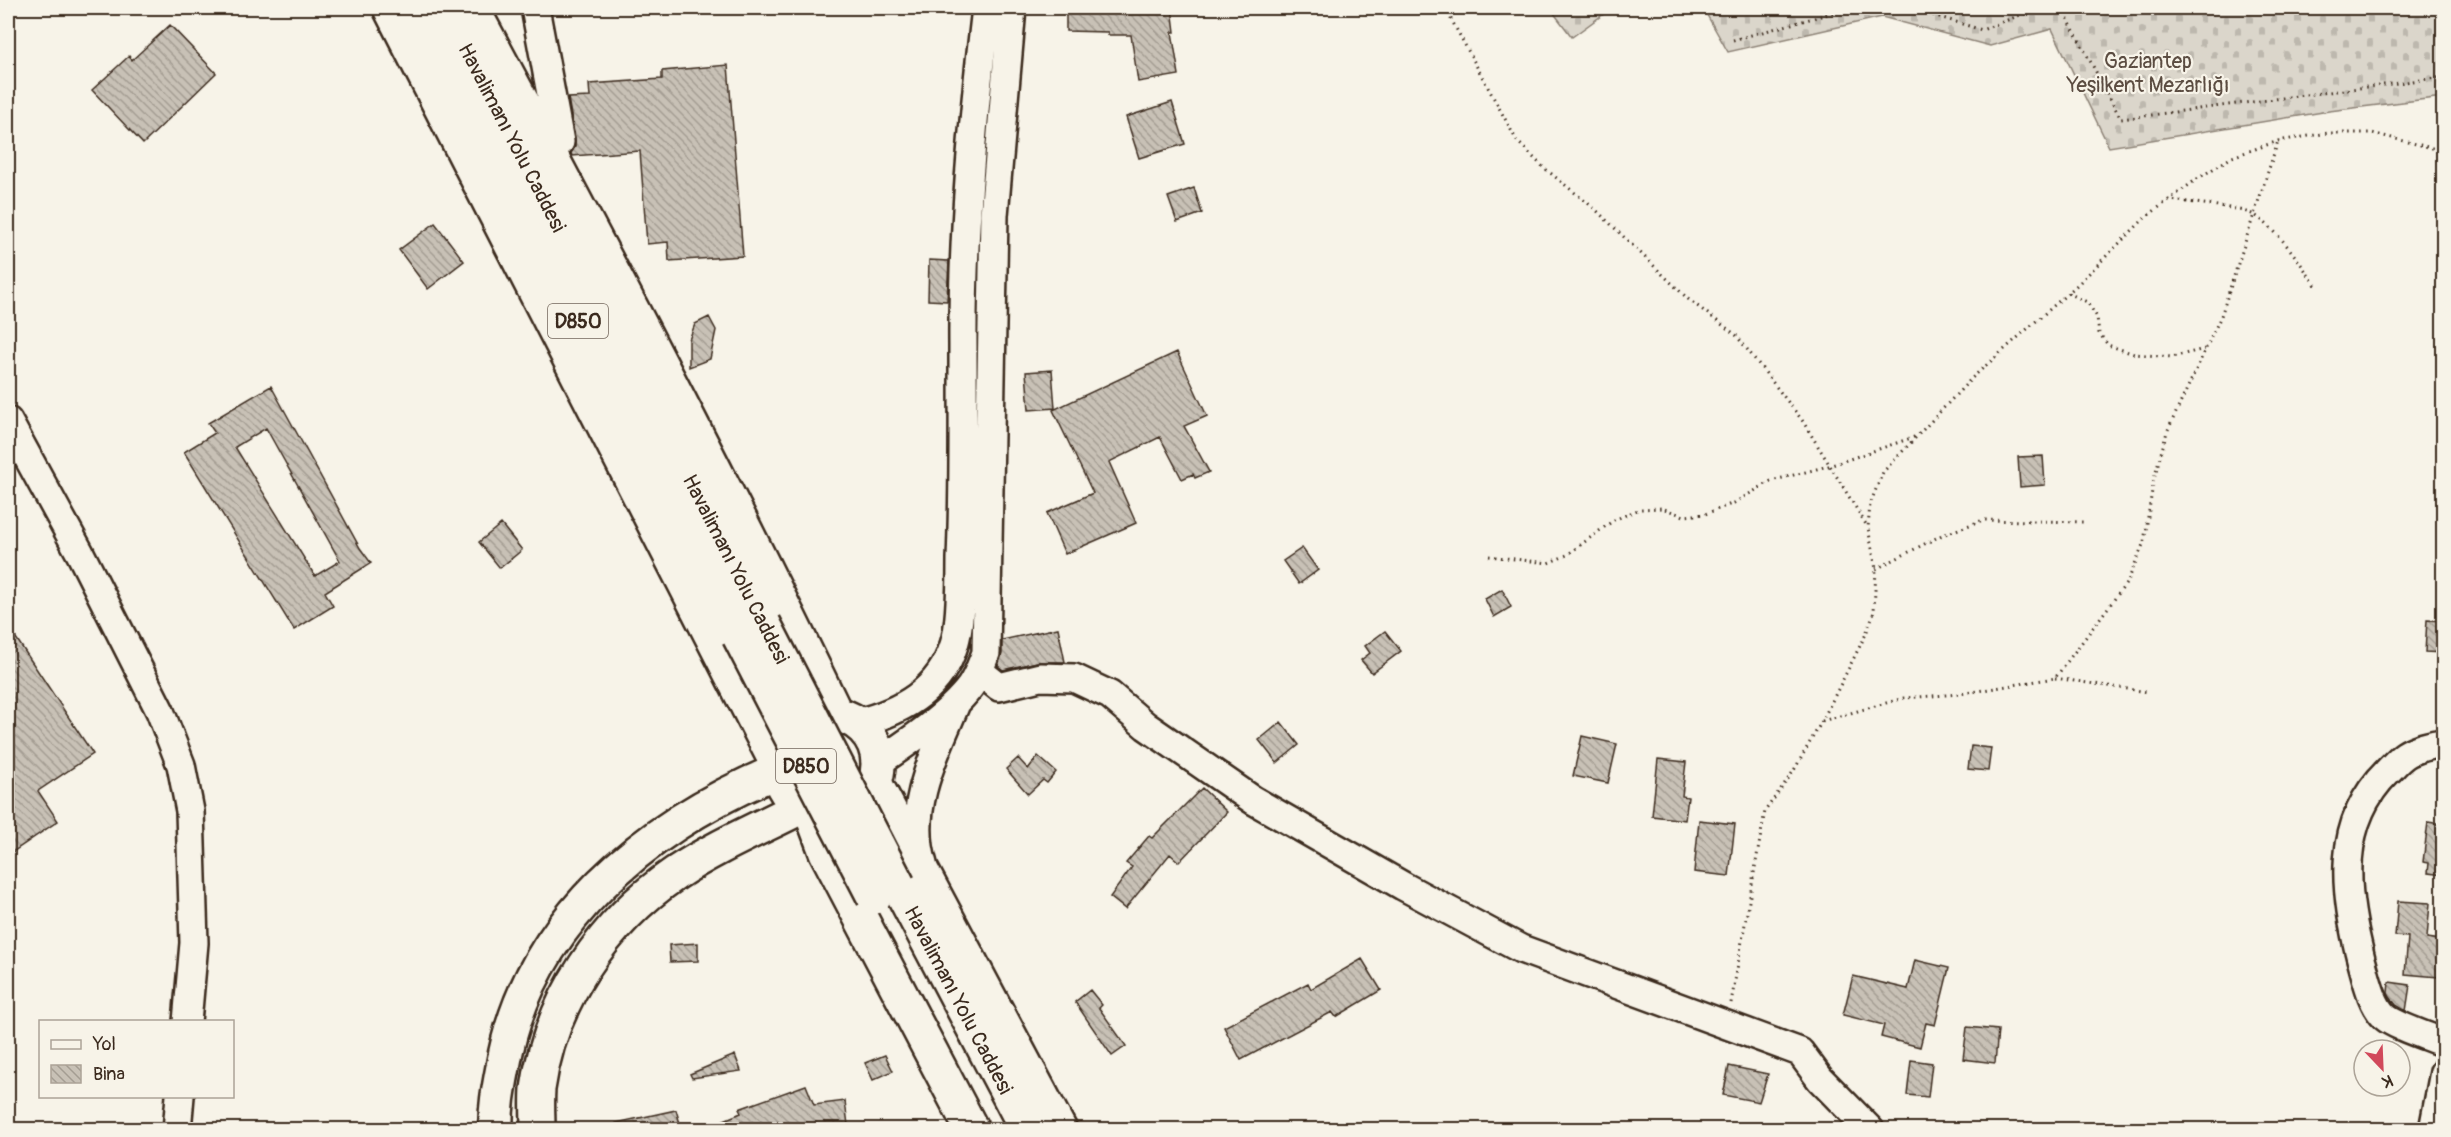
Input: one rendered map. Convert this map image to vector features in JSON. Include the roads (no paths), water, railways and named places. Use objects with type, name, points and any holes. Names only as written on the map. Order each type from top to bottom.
[{"type":"highway","points":[[390,8],[778,767],[786,792],[806,810],[972,1130]]},
{"type":"highway","name":"Havalimanı Yolu Caddesi","points":[[417,8],[752,630],[900,887],[1027,1130]]},
{"type":"highway","name":"Havalimanı Yolu Caddesi","points":[[445,8],[752,630]]},
{"type":"highway","points":[[472,8],[636,313],[765,567],[847,719],[873,741],[900,887],[1060,1130]]},
{"type":"highway","points":[[778,767],[780,748],[793,728],[813,716],[847,719]]},
{"type":"highway","points":[[496,1130],[495,1110],[508,1034],[528,983],[557,934],[596,888],[659,835],[719,798],[778,767]]},
{"type":"highway","points":[[538,1130],[538,1089],[553,1029],[582,968],[619,920],[676,873],[742,836],[806,810],[833,814],[854,808],[870,793],[877,772]]},
{"type":"highway","name":"Havalimanı Yolu Caddesi","points":[[900,887],[997,1130]]},
{"type":"street","points":[[535,8],[560,142]]},
{"type":"street","points":[[847,719],[898,710],[923,694],[940,675],[955,644],[964,486],[963,343],[967,245],[976,95],[986,8]]},
{"type":"street","points":[[877,772],[970,687],[986,654],[994,215],[1012,8]]},
{"type":"street","points":[[8,421],[80,553],[154,701],[181,765],[190,811],[194,943],[186,1020]]},
{"type":"street","points":[[979,671],[999,687],[1041,677],[1074,678],[1110,695],[1146,726],[1253,800],[1413,891],[1521,948],[1800,1052],[1820,1079],[1870,1130]]},
{"type":"street","points":[[900,887],[918,849],[922,791],[931,761],[957,701]]},
{"type":"street","points":[[2444,743],[2405,755],[2381,778],[2359,810],[2351,842],[2347,877],[2352,922],[2376,1004],[2386,1018],[2444,1043]]},
{"type":"street","points":[[2433,1130],[2444,1072]]},
{"type":"street","points":[[177,1130],[180,1098]]},
{"type":"park label","name":"Gaziantep Yeşilkent Mezarlığı","points":[[2148,73]]}]
